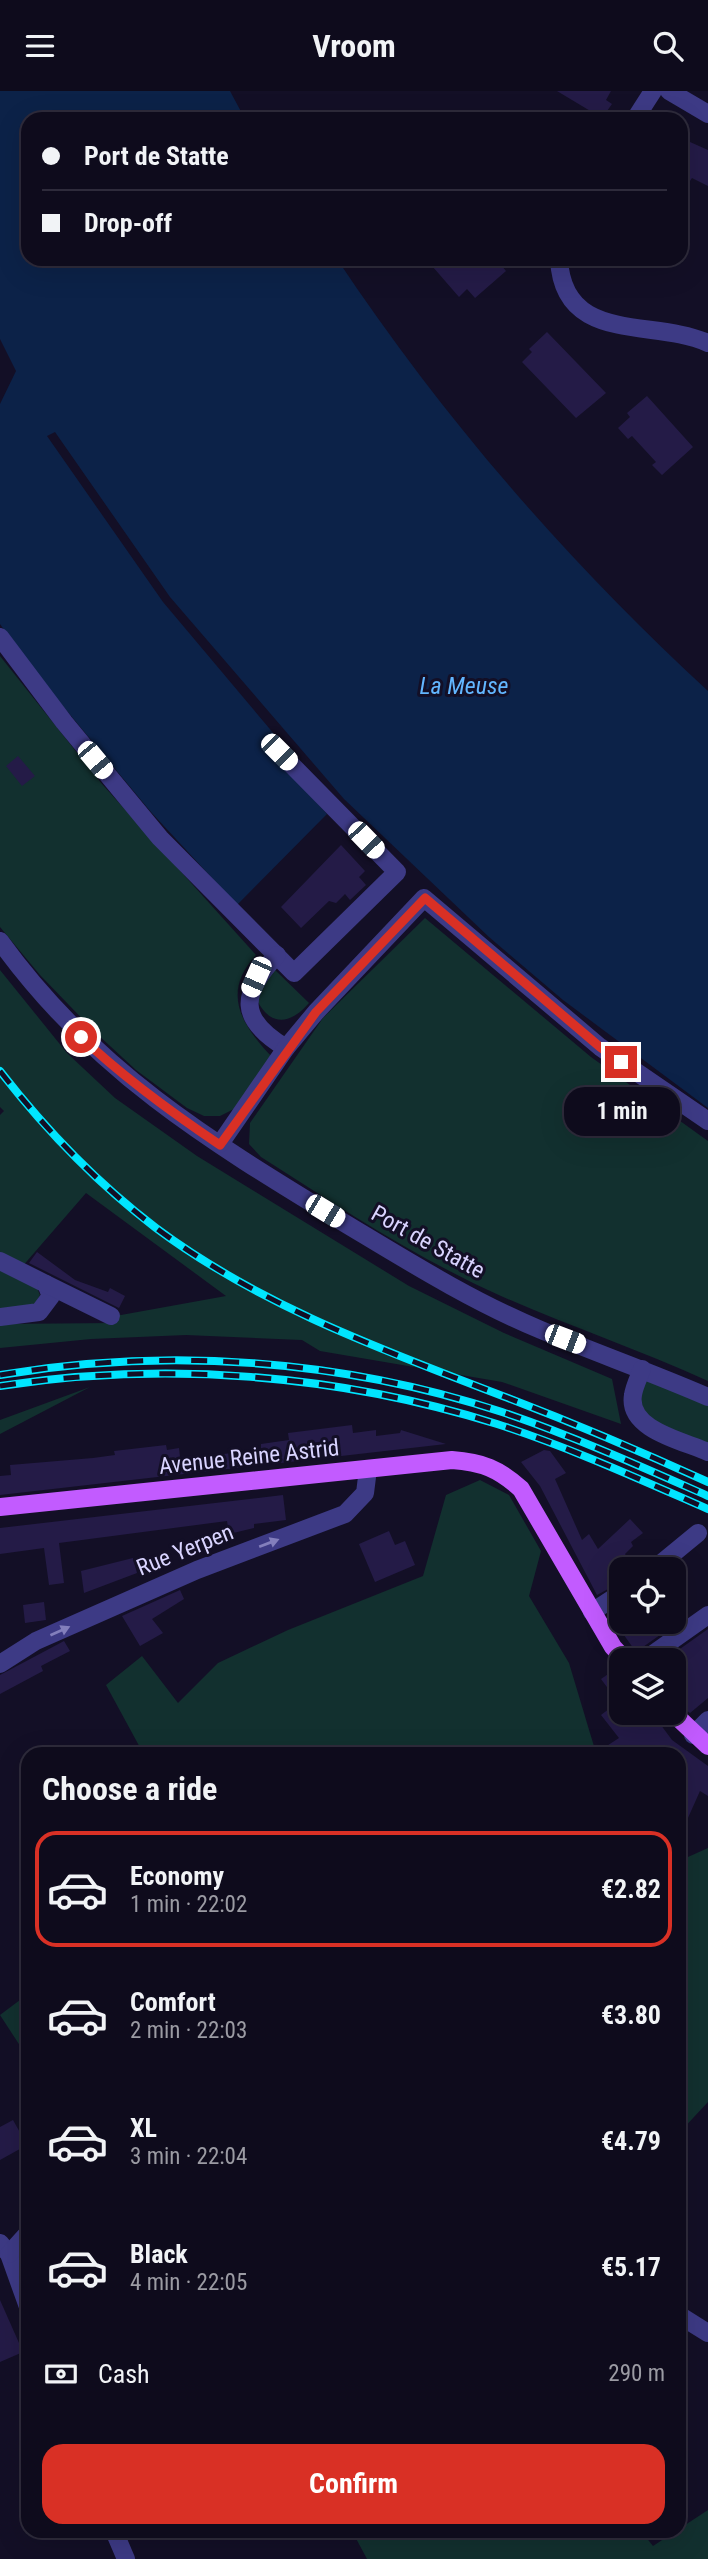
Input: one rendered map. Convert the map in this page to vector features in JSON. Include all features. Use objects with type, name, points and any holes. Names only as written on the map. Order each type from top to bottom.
[{"type":"main road","name":"Avenue Reine Astrid","points":[[0,1507],[452,1460],[476,1462],[501,1471],[521,1489],[592,1612]]},
{"type":"main road","points":[[592,1612],[617,1648]]},
{"type":"main road","points":[[684,1725],[708,1746]]},
{"type":"street","points":[[640,112],[653,91]]},
{"type":"street","points":[[668,91],[708,114]]},
{"type":"street","points":[[560,266],[561,280],[571,300],[586,314],[607,323],[671,333],[708,343]]},
{"type":"street","points":[[0,637],[64,722],[160,838],[294,973],[397,872],[279,752]]},
{"type":"street","points":[[220,1145],[286,1048],[316,1012],[425,898],[600,1047],[708,1121]]},
{"type":"street","name":"Port de Statte","points":[[0,941],[30,983],[108,1063],[220,1145],[427,1273],[539,1329],[708,1397]]},
{"type":"street","points":[[277,955],[256,977],[249,993],[251,1010],[257,1025],[286,1048]]},
{"type":"street","points":[[0,1261],[111,1316]]},
{"type":"street","points":[[0,1317],[39,1312],[48,1305],[51,1296],[46,1284]]},
{"type":"street","points":[[642,1369],[632,1397],[635,1415],[646,1425],[708,1452]]},
{"type":"street","name":"Rue Yerpen","points":[[0,1664],[36,1641],[197,1570],[345,1514],[365,1493],[368,1469]]},
{"type":"street","points":[[669,1557],[698,1533]]},
{"type":"street","points":[[592,1612],[609,1601]]},
{"type":"street","points":[[661,1648],[708,1615]]},
{"type":"street","points":[[693,1735],[708,1720]]},
{"type":"street","points":[[21,2238],[5,2249],[21,2289]]},
{"type":"street","points":[[686,2319],[708,2333]]},
{"type":"street","points":[[117,2538],[126,2559]]},
{"type":"green space","points":[[0,656],[102,784],[256,955],[240,982],[239,1007],[251,1031],[271,1056],[236,1108],[220,1116],[204,1116],[187,1108],[136,1070],[40,975],[0,927]]},
{"type":"green space","points":[[425,918],[591,1057],[708,1141],[708,1381],[469,1281],[378,1231],[261,1157],[249,1144],[250,1123],[323,1018]]},
{"type":"green space","points":[[273,968],[309,1003],[296,1015],[282,1020],[269,1016],[258,1002],[263,978]]},
{"type":"green space","points":[[0,970],[67,1053],[115,1098],[197,1156],[409,1286],[504,1333],[612,1379],[621,1424],[502,1382],[320,1351],[302,1340],[186,1335],[91,1339],[0,1348],[0,1324],[115,1323],[116,1313],[121,1315],[226,1296],[86,1193],[21,1268],[0,1258],[0,1115],[4,1111],[0,1107]]},
{"type":"green space","points":[[0,1266],[37,1288],[40,1295],[35,1304],[0,1311]]},
{"type":"green space","points":[[642,1369],[708,1397],[708,1452],[635,1415]]},
{"type":"green space","points":[[90,1387],[0,1434],[0,1420]]},
{"type":"green space","points":[[480,1480],[509,1495],[541,1551],[529,1596],[569,1663],[594,1747],[140,1747],[106,1685],[142,1656],[178,1703],[218,1663],[288,1630],[423,1576],[446,1495]]},
{"type":"green space","points":[[708,1848],[708,2102],[686,2126],[686,1858]]},
{"type":"green space","points":[[21,1999],[21,2047],[0,2015]]},
{"type":"green space","points":[[708,2510],[708,2559],[367,2559],[356,2538],[647,2538],[653,2546],[665,2538],[686,2538],[686,2524]]},
{"type":"water","name":"La Meuse","points":[[0,91],[230,91],[241,112],[21,112],[21,266],[342,266],[420,375],[509,486],[605,591],[708,691],[708,1108],[563,1000],[489,937],[344,799],[170,597],[55,432],[47,436],[163,602],[285,747],[275,757],[327,814],[237,905],[151,812],[27,663],[0,624],[0,404],[16,371],[0,339]]},
{"type":"building","points":[[557,91],[611,91],[606,100],[612,104],[606,112],[592,112]]},
{"type":"building","points":[[688,141],[708,150],[708,186],[692,178],[688,184]]},
{"type":"building","points":[[432,266],[502,266],[506,271],[475,298],[467,289],[459,297]]},
{"type":"building","points":[[547,332],[606,393],[576,418],[522,362],[532,352],[529,349]]},
{"type":"building","points":[[647,396],[693,447],[662,475],[652,465],[656,462],[632,436],[628,439],[618,428],[630,417],[627,413]]},
{"type":"building","points":[[18,756],[35,776],[22,786],[6,766]]},
{"type":"building","points":[[341,845],[365,871],[359,877],[366,885],[350,900],[345,894],[336,903],[329,901],[301,928],[281,907]]},
{"type":"building","points":[[37,1252],[75,1280],[108,1292],[110,1288],[125,1296],[119,1308],[29,1263]]},
{"type":"building","points":[[352,1425],[353,1433],[376,1430],[376,1436],[400,1433],[401,1430],[446,1444],[0,1495],[0,1476],[11,1475],[10,1465],[93,1458],[115,1455],[114,1451],[166,1445],[167,1450],[179,1448],[180,1457],[224,1454],[261,1449],[261,1444],[289,1440],[288,1433]]},
{"type":"building","points":[[544,1450],[550,1451],[566,1473],[555,1479],[582,1540],[589,1534],[598,1549],[630,1519],[643,1533],[631,1542],[633,1546],[625,1554],[627,1557],[609,1557],[609,1588],[597,1595],[540,1486],[521,1462]]},
{"type":"building","points":[[283,1495],[286,1520],[254,1524],[254,1528],[229,1534],[227,1521],[59,1543],[64,1583],[49,1585],[44,1548],[0,1554],[0,1528]]},
{"type":"building","points":[[389,1531],[395,1545],[405,1541],[415,1565],[375,1582],[359,1544]]},
{"type":"building","points":[[133,1558],[137,1573],[84,1593],[81,1571]]},
{"type":"building","points":[[180,1590],[184,1599],[152,1619],[163,1633],[140,1646],[122,1616]]},
{"type":"building","points":[[44,1602],[46,1620],[25,1623],[23,1605]]},
{"type":"building","points":[[708,1629],[708,1698],[690,1713],[686,1710],[686,1648],[681,1648]]},
{"type":"building","points":[[623,1634],[661,1634],[642,1648],[633,1648]]},
{"type":"building","points":[[64,1641],[70,1651],[41,1666],[43,1671],[0,1694],[0,1675]]},
{"type":"building","points":[[609,1674],[609,1690],[601,1679]]},
{"type":"building","points":[[609,1709],[609,1725],[661,1725],[672,1740],[682,1747],[605,1747],[619,1738],[601,1715]]},
{"type":"building","points":[[686,1750],[708,1766],[708,1796],[700,1791],[686,1822]]},
{"type":"building","points":[[13,2120],[21,2134],[21,2148],[0,2160],[0,2127]]},
{"type":"building","points":[[0,2300],[21,2353],[0,2362]]},
{"type":"railway","points":[[0,1071],[35,1114],[113,1193],[156,1228],[239,1281],[326,1325],[584,1428],[708,1482]]},
{"type":"railway","points":[[0,1375],[63,1366],[190,1360],[253,1363],[379,1380],[441,1394],[528,1421],[708,1496]]},
{"type":"railway","points":[[0,1386],[62,1378],[188,1374],[313,1383],[375,1393],[437,1407],[524,1433],[708,1509]]},
{"type":"route","points":[[81,1037],[108,1063],[162,1105],[220,1145],[286,1048],[316,1012],[425,898],[621,1062]]}]
